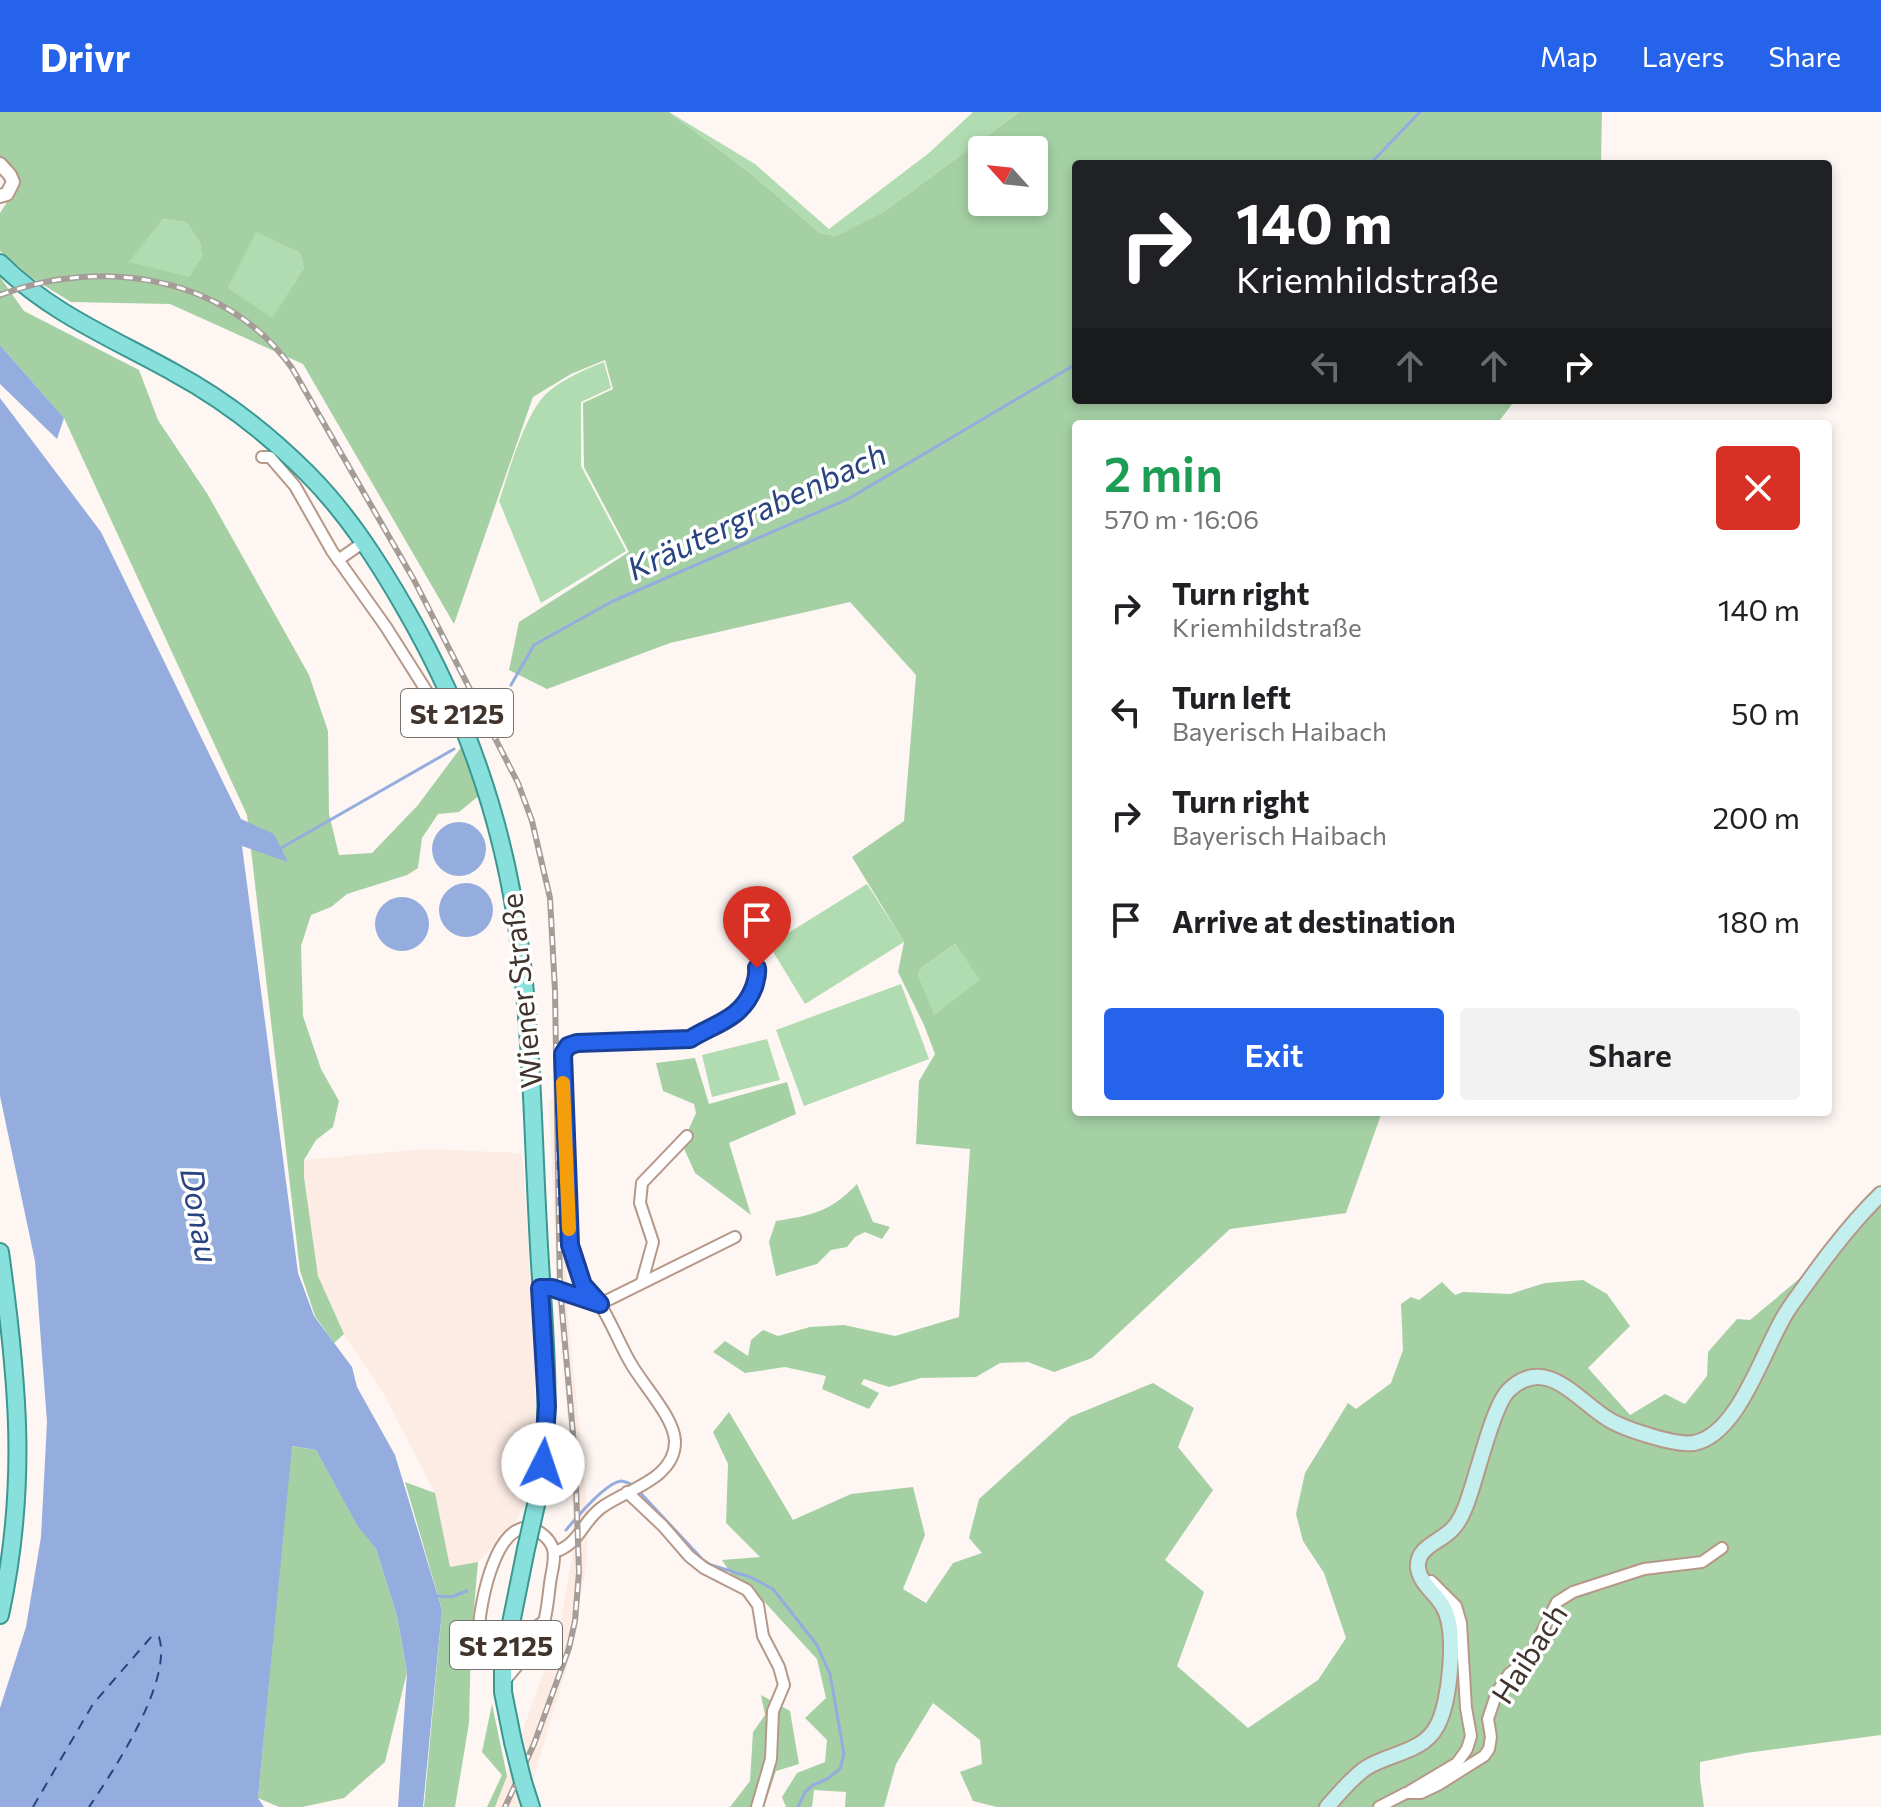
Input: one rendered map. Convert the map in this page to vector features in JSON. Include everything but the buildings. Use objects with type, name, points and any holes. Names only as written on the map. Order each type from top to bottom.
[{"type":"main road","name":"Wiener Straße","points":[[0,263],[53,307],[98,334],[172,371],[235,410],[309,474],[364,542],[423,638],[462,724],[492,811],[520,947],[530,1050],[547,1422],[543,1474],[505,1650],[503,1683],[513,1742],[531,1807]]},
{"type":"main road","points":[[1327,1807],[1360,1773],[1426,1740],[1439,1723],[1448,1691],[1450,1628],[1444,1608],[1419,1571],[1419,1558],[1459,1521],[1500,1404],[1510,1389],[1524,1380],[1546,1378],[1573,1390],[1604,1417],[1623,1426],[1687,1443],[1705,1439],[1720,1428],[1737,1407],[1788,1310],[1843,1237],[1881,1194]]},
{"type":"main road","points":[[0,1252],[14,1355],[19,1456],[15,1525],[0,1615]]},
{"type":"street","points":[[0,164],[13,182],[7,194],[0,196]]},
{"type":"street","points":[[262,457],[270,457],[295,486],[338,560],[386,627],[448,725],[462,724]]},
{"type":"street","points":[[295,486],[309,474]]},
{"type":"street","points":[[338,560],[364,542]]},
{"type":"street","points":[[554,1552],[574,1543],[598,1511],[655,1477],[669,1461],[675,1440],[670,1422],[631,1364],[600,1304],[583,1285],[570,1245],[565,1050],[577,1043],[690,1039],[739,1013],[750,998],[758,975],[757,968]]},
{"type":"street","points":[[642,1282],[653,1242],[640,1203],[642,1183],[687,1136]]},
{"type":"street","points":[[540,1288],[552,1288],[600,1304],[735,1237]]},
{"type":"street","points":[[634,1488],[689,1556],[704,1568],[747,1590],[758,1605],[763,1636],[779,1667],[784,1685],[773,1711],[771,1759],[757,1807]]},
{"type":"street","points":[[503,1683],[531,1648],[544,1620],[554,1552],[545,1537],[527,1528],[510,1537],[498,1551],[490,1573],[479,1628],[488,1643],[505,1650]]},
{"type":"street","name":"Haibach","points":[[1379,1807],[1406,1793],[1421,1793],[1438,1785],[1484,1756],[1489,1749],[1488,1719],[1497,1692],[1509,1674],[1529,1658],[1557,1602],[1573,1592],[1644,1569],[1702,1562],[1722,1548]]},
{"type":"street","points":[[1406,1793],[1457,1763],[1467,1749],[1471,1736],[1466,1708],[1461,1623],[1456,1606],[1444,1592],[1431,1581],[1427,1585]]},
{"type":"street","points":[[511,1622],[530,1631],[544,1620]]},
{"type":"shaded area","points":[[549,1099],[564,1099],[561,1139],[568,1315],[587,1506],[587,1561],[570,1656],[525,1807],[495,1807],[559,1630],[574,1547],[570,1449],[557,1290]]},
{"type":"shaded area","points":[[425,1149],[522,1153],[531,1285],[537,1438],[525,1504],[513,1526],[478,1562],[450,1568],[435,1493],[381,1389],[344,1334],[318,1276],[304,1177],[304,1160]]},
{"type":"green space","points":[[0,112],[669,112],[754,176],[820,233],[836,236],[885,211],[968,150],[968,216],[1048,216],[1048,136],[987,136],[1019,112],[1602,112],[1601,160],[1072,160],[1072,404],[1512,404],[1500,420],[1072,420],[1072,1116],[1381,1116],[1346,1213],[1230,1229],[1092,1358],[1054,1372],[1028,1362],[1000,1363],[976,1377],[921,1378],[889,1387],[864,1379],[861,1384],[879,1393],[869,1409],[822,1389],[826,1376],[785,1367],[745,1373],[713,1352],[725,1341],[748,1356],[751,1340],[763,1330],[778,1336],[810,1327],[844,1325],[895,1336],[959,1317],[970,1149],[916,1144],[919,1081],[935,1054],[898,972],[904,942],[852,857],[904,821],[916,675],[850,602],[670,643],[547,689],[509,670],[519,622],[629,552],[584,467],[583,403],[613,389],[605,360],[571,374],[533,397],[454,624],[303,364],[170,304],[71,302],[32,278],[0,251],[0,213],[19,183],[0,175]],"holes":[[[163,219],[186,222],[200,242],[202,257],[189,277],[129,262]],[[256,232],[300,253],[304,268],[272,318],[228,288]],[[955,944],[980,980],[934,1015],[918,975],[921,968]]]},
{"type":"green space","points":[[669,112],[755,164],[829,229],[929,153],[973,112],[1019,112],[987,136],[968,136],[968,150],[885,211],[836,236],[820,233],[754,176]]},
{"type":"green space","points":[[163,219],[186,222],[200,242],[202,257],[189,278],[128,262]]},
{"type":"green space","points":[[255,231],[300,253],[304,268],[272,319],[228,288]]},
{"type":"green space","points":[[0,277],[24,311],[139,370],[158,420],[208,495],[309,675],[328,731],[329,814],[339,855],[372,853],[418,805],[462,746],[481,794],[459,812],[438,814],[422,838],[418,868],[407,875],[347,894],[331,907],[311,915],[301,946],[303,1016],[321,1069],[339,1101],[333,1127],[316,1140],[304,1160],[318,1276],[344,1334],[334,1343],[315,1316],[300,1271],[247,815],[64,418],[0,345]]},
{"type":"green space","points":[[604,362],[611,388],[581,402],[581,466],[626,551],[541,603],[499,501],[519,443],[540,401],[561,383]]},
{"type":"green space","points":[[867,884],[904,942],[805,1004],[769,945]]},
{"type":"green space","points":[[955,944],[981,980],[933,1016],[918,975],[921,968]]},
{"type":"green space","points":[[901,984],[929,1059],[804,1106],[776,1030]]},
{"type":"green space","points":[[767,1039],[780,1080],[712,1097],[702,1055]]},
{"type":"green space","points":[[695,1058],[709,1104],[787,1082],[796,1114],[729,1143],[751,1215],[695,1173],[682,1144],[696,1113],[694,1104],[663,1091],[656,1063]]},
{"type":"green space","points":[[857,1184],[873,1222],[890,1227],[882,1239],[865,1232],[855,1237],[847,1247],[831,1250],[817,1264],[776,1276],[769,1242],[776,1221],[820,1211],[838,1201]]},
{"type":"green space","points":[[1881,1202],[1881,1735],[1700,1762],[1704,1807],[997,1807],[973,1801],[960,1772],[982,1764],[980,1740],[933,1703],[896,1764],[884,1807],[845,1807],[846,1792],[814,1790],[812,1807],[786,1807],[782,1797],[797,1773],[825,1762],[827,1740],[805,1718],[826,1698],[817,1659],[747,1583],[731,1574],[722,1560],[760,1557],[726,1523],[728,1464],[713,1432],[729,1412],[793,1520],[851,1494],[913,1487],[925,1535],[903,1589],[926,1603],[953,1563],[982,1553],[969,1538],[979,1499],[1070,1417],[1153,1383],[1194,1408],[1178,1447],[1213,1490],[1165,1560],[1204,1592],[1177,1666],[1248,1728],[1318,1680],[1346,1638],[1324,1573],[1303,1541],[1296,1514],[1305,1473],[1348,1403],[1356,1409],[1391,1383],[1403,1350],[1401,1304],[1411,1297],[1419,1300],[1442,1282],[1455,1295],[1463,1292],[1510,1294],[1545,1283],[1583,1280],[1607,1294],[1630,1326],[1588,1368],[1630,1415],[1665,1394],[1685,1404],[1707,1376],[1708,1352],[1737,1319],[1750,1320],[1811,1269]]},
{"type":"green space","points":[[291,1446],[316,1450],[357,1524],[376,1549],[397,1616],[407,1672],[385,1762],[344,1798],[302,1807],[279,1807],[258,1798]]},
{"type":"green space","points":[[405,1482],[435,1493],[450,1567],[478,1562],[471,1643],[469,1723],[455,1807],[424,1807],[442,1610]]},
{"type":"green space","points":[[761,1695],[790,1711],[799,1764],[776,1771],[764,1807],[730,1807],[750,1781],[753,1732],[765,1715]]},
{"type":"green space","points":[[492,1704],[507,1776],[495,1807],[487,1807],[502,1775],[482,1752]]},
{"type":"water","points":[[0,345],[64,418],[57,439],[0,384]]},
{"type":"water","name":"Donau","points":[[0,398],[101,532],[241,819],[274,834],[288,862],[242,846],[298,1273],[314,1316],[352,1367],[357,1387],[395,1455],[442,1610],[423,1807],[398,1807],[407,1672],[397,1616],[376,1549],[357,1525],[316,1450],[292,1446],[258,1798],[264,1807],[0,1807],[0,1708],[26,1627],[41,1537],[47,1422],[35,1261],[0,1096]]},
{"type":"water","points":[[459,822],[478,830],[486,849],[478,868],[459,876],[440,868],[432,849],[440,830]]},
{"type":"water","points":[[466,883],[485,891],[493,910],[485,929],[466,937],[447,929],[439,910],[447,891]]},
{"type":"water","points":[[402,897],[421,905],[429,924],[421,943],[402,951],[383,943],[375,924],[383,905]]},
{"type":"waterway","name":"Kräutergrabenbach","points":[[1374,160],[1420,112]]},
{"type":"waterway","name":"Kräutergrabenbach","points":[[511,685],[534,645],[613,601],[848,499],[1072,366]]},
{"type":"waterway","name":"Kräutergrabenbach","points":[[477,729],[495,706]]},
{"type":"waterway","name":"Kräutergrabenbach","points":[[281,848],[454,749]]},
{"type":"waterway","name":"Haibach","points":[[566,1530],[599,1494],[614,1483],[624,1481],[633,1485],[703,1560],[773,1589],[817,1645],[830,1674],[844,1754],[840,1769],[805,1792],[798,1807]]},
{"type":"waterway","name":"Haibach","points":[[438,1596],[451,1597],[467,1591]]},
{"type":"ferry route","points":[[33,1807],[93,1704],[152,1636],[159,1637],[161,1655],[150,1700],[126,1749],[89,1807]]},
{"type":"railway","points":[[0,295],[39,283],[79,277],[119,277],[159,282],[197,294],[233,312],[265,337],[292,368],[414,580],[518,783],[532,821],[550,898],[555,991],[560,1288],[575,1456],[579,1572],[575,1621],[569,1648],[534,1744],[505,1807]]},
{"type":"slow traffic","points":[[563,1083],[569,1229]]},
{"type":"route","points":[[543,1464],[547,1406],[540,1288],[552,1288],[600,1304],[583,1285],[570,1245],[563,1054],[568,1046],[577,1043],[690,1039],[739,1013],[750,998],[758,975],[757,968]]}]
